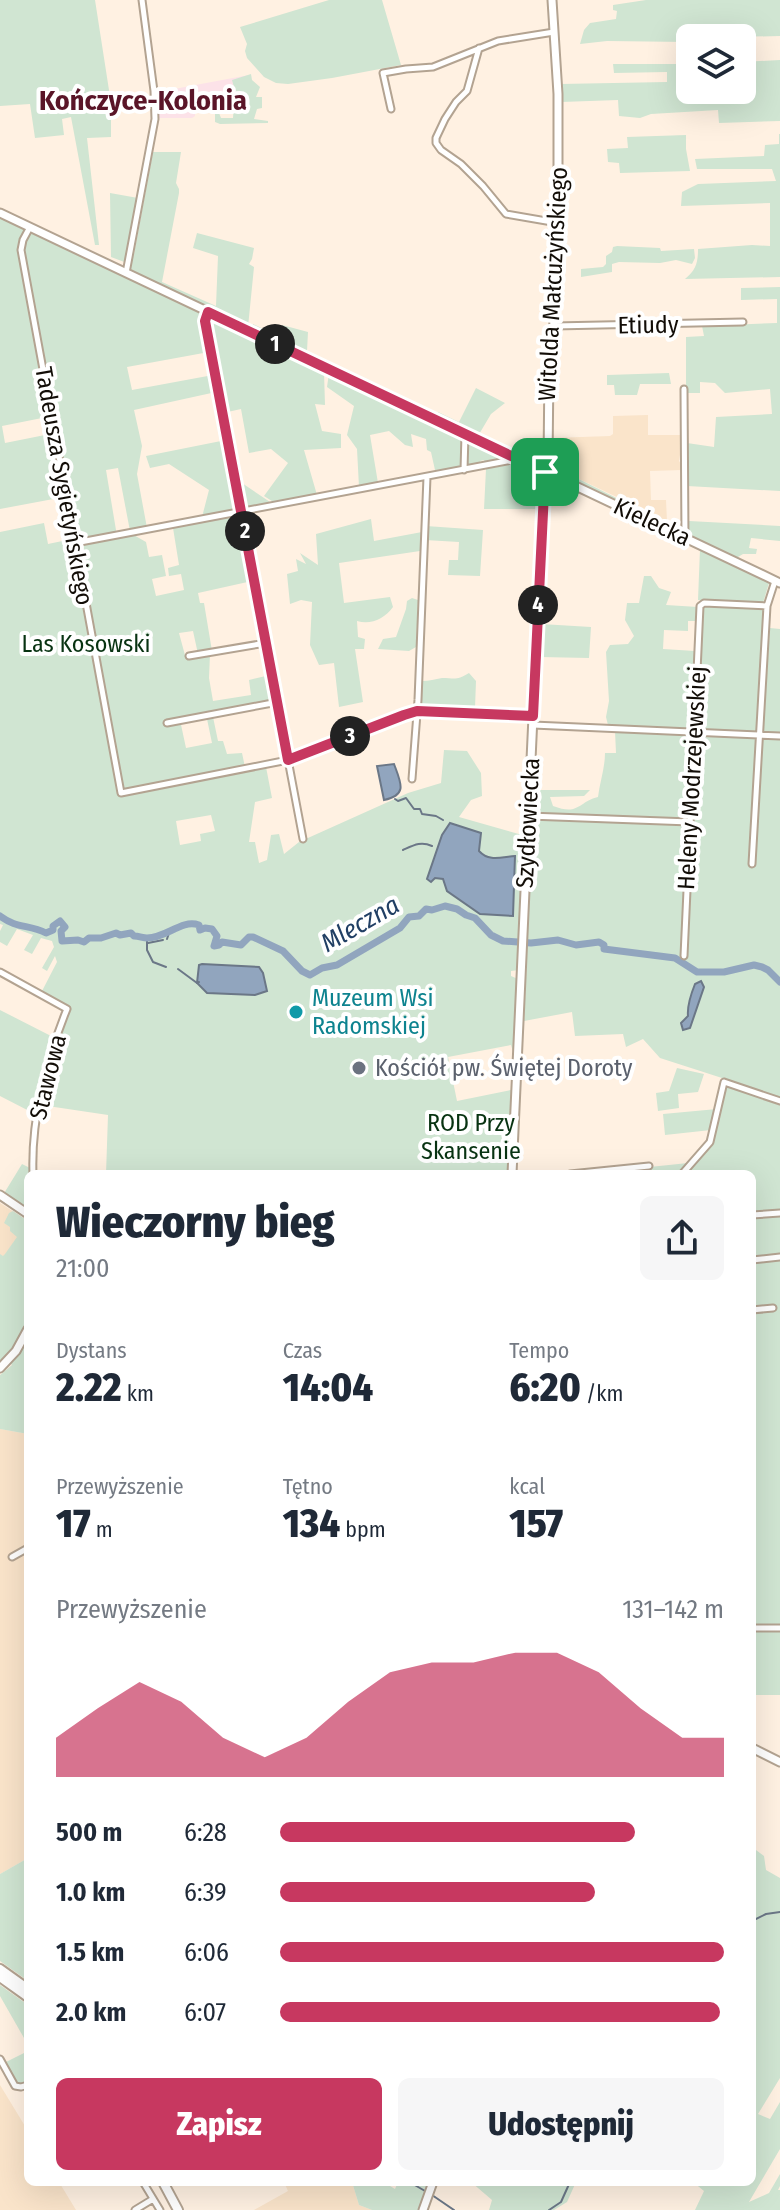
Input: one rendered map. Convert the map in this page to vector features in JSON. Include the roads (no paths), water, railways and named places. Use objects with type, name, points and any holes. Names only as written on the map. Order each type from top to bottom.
[{"type":"main road","points":[[0,1969],[24,1986]]},
{"type":"main road","points":[[0,1977],[24,1994]]},
{"type":"main road","points":[[162,2186],[176,2210]]},
{"type":"street","points":[[126,273],[155,119],[142,0]]},
{"type":"street","name":"Witolda Małcużyńskiego","points":[[545,472],[548,463],[549,367],[557,285],[558,223],[558,110],[552,0]]},
{"type":"street","points":[[391,109],[383,73],[442,65],[498,41],[554,32]]},
{"type":"street","points":[[479,48],[467,91],[445,119],[436,143],[483,186],[506,214],[558,223]]},
{"type":"street","name":"Kielecka","points":[[0,213],[777,582]]},
{"type":"street","name":"Tadeusza Sygietyńskiego","points":[[30,227],[21,250],[121,793],[288,760]]},
{"type":"street","points":[[208,312],[205,321],[303,839]]},
{"type":"street","name":"Etiudy","points":[[553,326],[743,322]]},
{"type":"street","points":[[684,389],[685,538]]},
{"type":"street","points":[[464,470],[465,434]]},
{"type":"street","points":[[496,464],[501,451]]},
{"type":"street","points":[[75,543],[518,459]]},
{"type":"street","name":"Szydłowiecka","points":[[512,1170],[545,472]]},
{"type":"street","points":[[412,779],[427,477]]},
{"type":"street","points":[[752,864],[767,606],[777,582]]},
{"type":"street","name":"Heleny Modrzejewskiej","points":[[684,956],[700,606],[704,603],[767,606]]},
{"type":"street","points":[[189,656],[266,643]]},
{"type":"street","points":[[167,723],[278,702]]},
{"type":"street","points":[[288,760],[417,711],[780,736]]},
{"type":"street","points":[[529,816],[690,822]]},
{"type":"street","name":"Stawowa","points":[[0,972],[67,1009],[51,1050],[39,1105],[33,1170]]},
{"type":"street","points":[[686,1170],[710,1142],[724,1082],[780,1101]]},
{"type":"street","points":[[610,1170],[649,1166]]},
{"type":"street","points":[[0,1195],[24,1211]]},
{"type":"street","points":[[756,1215],[780,1213]]},
{"type":"street","points":[[756,1260],[780,1257]]},
{"type":"street","points":[[756,1310],[773,1308]]},
{"type":"street","points":[[0,1368],[16,1351],[24,1336]]},
{"type":"street","points":[[12,1557],[24,1550]]},
{"type":"street","points":[[756,1628],[780,1628]]},
{"type":"street","points":[[756,1750],[780,1762]]},
{"type":"street","points":[[0,2059],[15,2086],[24,2086]]},
{"type":"street","points":[[145,2186],[160,2210]]},
{"type":"street","points":[[426,2208],[432,2186]]},
{"type":"street","points":[[135,2210],[153,2199]]},
{"type":"water","points":[[394,764],[400,791],[384,800],[377,766]]},
{"type":"water","points":[[450,823],[481,833],[479,851],[487,857],[515,856],[513,916],[480,914],[447,891],[443,879],[435,878],[431,882],[427,879],[442,835]]},
{"type":"water","points":[[199,965],[259,967],[267,991],[255,995],[207,993],[197,983]]},
{"type":"water","points":[[701,981],[704,987],[690,1028],[683,1030],[681,1023],[688,1016],[695,984]]},
{"type":"waterway","points":[[395,799],[406,798],[422,814],[443,820]]},
{"type":"waterway","points":[[403,850],[421,844],[432,846]]},
{"type":"waterway","name":"Mleczna","points":[[0,916],[12,923],[46,933],[60,921],[65,927],[61,931],[62,941],[84,942],[89,938],[116,933],[154,937],[186,924],[199,925],[200,930],[212,929],[217,936],[214,946],[222,942],[241,945],[253,937],[283,951],[310,975],[337,965],[400,928],[409,917],[419,916],[426,909],[445,906],[475,918],[491,935],[503,941],[531,943],[558,940],[576,945],[599,942],[604,949],[675,958],[697,972],[724,972],[754,965],[768,970],[780,982]]},
{"type":"waterway","name":"Mleczna","points":[[167,939],[169,933]]},
{"type":"waterway","points":[[147,940],[147,950],[153,962],[166,967]]},
{"type":"waterway","points":[[148,943],[163,940]]},
{"type":"waterway","points":[[178,969],[199,982]]},
{"type":"waterway","points":[[756,1919],[780,1912]]},
{"type":"waterway","points":[[416,2186],[425,2191]]},
{"type":"waterway","points":[[549,2210],[561,2202],[568,2186]]},
{"type":"waterway","points":[[432,2195],[454,2210]]},
{"type":"place","name":"Muzeum Wsi Radomskiej","points":[[296,1012]]},
{"type":"place","name":"Kościół pw. Świętej Doroty","points":[[359,1068]]},
{"type":"district","name":"Kończyce-Kolonia","points":[[143,100]]},
{"type":"park label","name":"Las Kosowski","points":[[86,644]]},
{"type":"park label","name":"ROD Przy Skansenie","points":[[471,1137]]}]
